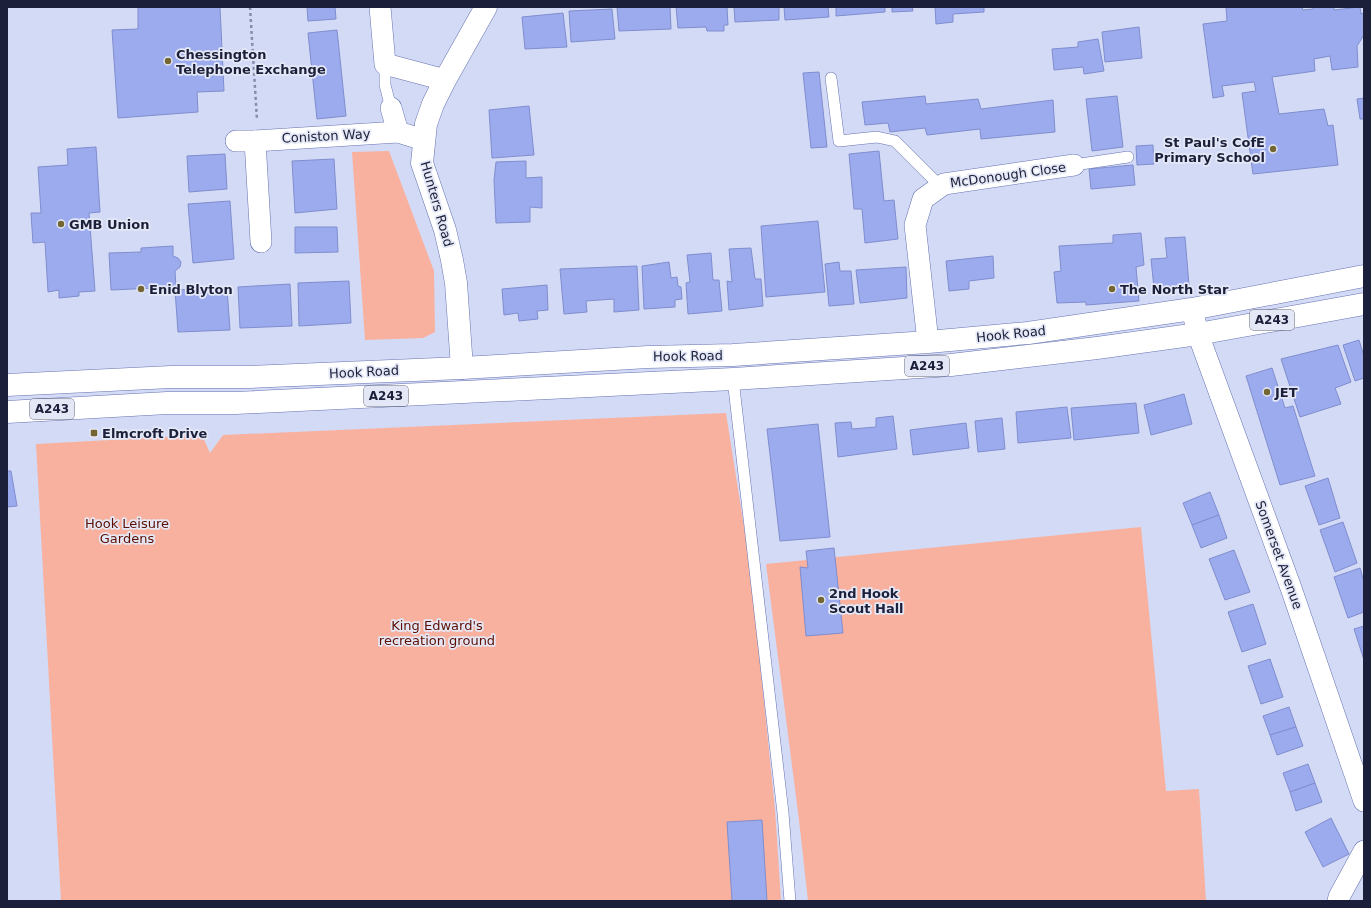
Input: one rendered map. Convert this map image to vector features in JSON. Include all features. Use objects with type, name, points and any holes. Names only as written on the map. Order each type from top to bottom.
[{"type":"main road","name":"Hunters Road","points":[[462,368],[456,283],[445,230],[422,163],[426,124],[433,104],[486,7]]},
{"type":"main road","name":"Hook Road","points":[[7,385],[171,377],[249,377],[462,368],[648,357],[733,356],[928,342],[1028,333],[1192,309],[1364,276]]},
{"type":"main road","name":"Hook Road","points":[[7,412],[167,403],[236,404],[733,379],[951,365],[1097,348],[1198,334],[1364,304]]},
{"type":"street","points":[[380,7],[385,64],[445,80]]},
{"type":"street","points":[[391,108],[398,132],[424,140]]},
{"type":"street","name":"Coniston Way","points":[[250,141],[398,132]]},
{"type":"street","points":[[250,141],[261,242]]},
{"type":"street","name":"McDonough Close","points":[[928,342],[915,225],[923,200],[944,184],[1074,165]]},
{"type":"street","name":"Somerset Avenue","points":[[1192,309],[1198,334],[1291,588],[1364,801]]},
{"type":"street","points":[[1338,901],[1364,850]]},
{"type":"lane","points":[[385,64],[385,85],[391,108]]},
{"type":"lane","points":[[831,78],[838,141],[877,137],[895,141],[941,187]]},
{"type":"lane","points":[[1074,165],[1128,157]]},
{"type":"lane","points":[[733,379],[783,813],[790,901]]},
{"type":"path","points":[[250,7],[250,141]]},
{"type":"green space","points":[[389,151],[434,271],[435,332],[423,338],[365,340],[352,152]]},
{"type":"green space","name":"King Edward's recreation ground","points":[[726,413],[750,565],[775,809],[781,901],[61,901],[36,444],[202,435],[210,453],[223,435]]},
{"type":"green space","points":[[1141,527],[1166,791],[1199,789],[1206,901],[808,901],[766,564]]},
{"type":"building","name":"Chessington Telephone Exchange","points":[[138,7],[220,7],[224,91],[197,92],[198,112],[118,118],[112,30],[138,29]]},
{"type":"building","points":[[307,7],[335,7],[336,19],[308,21]]},
{"type":"building","points":[[617,7],[670,7],[671,29],[619,31]]},
{"type":"building","points":[[676,7],[727,7],[728,25],[724,25],[724,31],[707,31],[706,27],[678,28]]},
{"type":"building","points":[[734,7],[779,7],[779,20],[735,22]]},
{"type":"building","points":[[784,7],[828,7],[829,17],[785,20]]},
{"type":"building","points":[[836,7],[885,7],[885,12],[836,16]]},
{"type":"building","points":[[892,7],[912,7],[913,11],[892,12]]},
{"type":"building","points":[[935,7],[984,7],[984,12],[953,14],[953,22],[936,24]]},
{"type":"building","points":[[1226,7],[1302,7],[1303,10],[1313,9],[1313,7],[1334,7],[1334,10],[1360,7],[1361,14],[1364,13],[1364,35],[1357,46],[1358,67],[1332,70],[1330,56],[1314,59],[1315,71],[1272,77],[1279,114],[1324,109],[1328,126],[1333,125],[1338,165],[1253,174],[1242,93],[1256,91],[1254,82],[1222,86],[1224,96],[1213,98],[1203,24],[1227,21]]},
{"type":"building","points":[[612,9],[615,39],[571,42],[569,11]]},
{"type":"building","points":[[563,13],[567,47],[525,49],[522,17]]},
{"type":"building","points":[[1139,27],[1142,58],[1105,62],[1102,32]]},
{"type":"building","points":[[337,30],[346,116],[317,119],[308,33]]},
{"type":"building","points":[[1098,39],[1104,71],[1084,74],[1083,67],[1054,70],[1052,49],[1078,47],[1078,42]]},
{"type":"building","points":[[819,72],[827,147],[811,148],[803,73]]},
{"type":"building","points":[[925,96],[926,104],[978,99],[981,109],[1053,100],[1055,132],[981,139],[980,129],[927,135],[925,128],[890,132],[888,123],[865,125],[862,102]]},
{"type":"building","points":[[1117,96],[1123,147],[1092,151],[1086,99]]},
{"type":"building","points":[[1364,98],[1364,119],[1360,119],[1357,99]]},
{"type":"building","points":[[529,106],[534,155],[492,158],[489,110]]},
{"type":"building","points":[[1153,145],[1154,164],[1137,165],[1136,146]]},
{"type":"building","name":"GMB Union","points":[[96,147],[100,212],[89,213],[95,291],[79,292],[79,296],[59,298],[59,290],[48,292],[45,242],[33,243],[31,213],[41,213],[38,167],[68,165],[67,149]]},
{"type":"building","points":[[879,151],[884,201],[894,200],[898,239],[865,243],[862,209],[854,209],[849,154]]},
{"type":"building","points":[[225,154],[227,189],[189,192],[187,156]]},
{"type":"building","points":[[334,159],[337,209],[295,213],[292,161]]},
{"type":"building","points":[[526,161],[526,178],[542,177],[542,208],[530,207],[530,222],[496,223],[494,180],[496,162]]},
{"type":"building","points":[[1133,165],[1135,185],[1091,189],[1089,169]]},
{"type":"building","points":[[230,201],[234,259],[193,263],[188,204]]},
{"type":"building","points":[[818,221],[825,292],[766,297],[761,226]]},
{"type":"building","points":[[295,227],[337,227],[338,252],[295,253]]},
{"type":"building","points":[[1141,233],[1144,265],[1136,267],[1139,301],[1086,305],[1086,302],[1057,303],[1054,272],[1061,271],[1059,246],[1113,243],[1113,235]]},
{"type":"building","points":[[1185,237],[1189,285],[1154,288],[1151,259],[1167,258],[1165,238]]},
{"type":"building","points":[[173,246],[173,256],[178,258],[181,262],[180,267],[175,271],[176,287],[111,290],[109,253],[141,252],[141,248]]},
{"type":"building","points":[[751,248],[755,279],[761,279],[763,306],[729,310],[727,281],[732,282],[729,249]]},
{"type":"building","points":[[711,253],[713,280],[719,280],[722,311],[688,314],[686,283],[690,282],[687,255]]},
{"type":"building","points":[[993,256],[994,278],[969,281],[969,289],[949,291],[946,261]]},
{"type":"building","points":[[669,262],[671,278],[677,277],[678,286],[681,287],[682,299],[675,300],[675,307],[644,309],[642,266]]},
{"type":"building","points":[[839,262],[840,271],[851,271],[854,304],[829,306],[825,264]]},
{"type":"building","points":[[637,266],[639,310],[614,312],[614,299],[586,301],[587,312],[564,314],[560,269]]},
{"type":"building","points":[[906,267],[907,298],[860,303],[856,270]]},
{"type":"building","points":[[349,281],[351,323],[299,326],[298,283]]},
{"type":"building","points":[[290,284],[292,326],[240,328],[238,287]]},
{"type":"building","points":[[547,285],[548,310],[537,311],[538,319],[519,321],[518,313],[504,315],[502,289]]},
{"type":"building","points":[[227,288],[230,330],[178,332],[175,290]]},
{"type":"building","points":[[1359,340],[1364,356],[1364,378],[1355,381],[1343,345]]},
{"type":"building","points":[[1338,345],[1351,382],[1335,388],[1341,404],[1300,417],[1281,359]]},
{"type":"building","points":[[1272,368],[1285,408],[1293,406],[1315,476],[1280,485],[1246,376]]},
{"type":"building","points":[[1184,394],[1192,424],[1151,435],[1144,405]]},
{"type":"building","points":[[1136,403],[1139,433],[1074,440],[1071,408]]},
{"type":"building","points":[[1067,407],[1071,438],[1018,443],[1016,412]]},
{"type":"building","points":[[893,416],[897,449],[838,457],[835,423],[851,422],[852,429],[876,427],[876,418]]},
{"type":"building","points":[[1002,418],[1005,449],[978,452],[975,421]]},
{"type":"building","points":[[966,423],[969,448],[913,455],[910,430]]},
{"type":"building","points":[[818,424],[830,537],[780,541],[767,429]]},
{"type":"building","points":[[7,471],[11,471],[17,506],[7,507]]},
{"type":"building","points":[[1328,478],[1340,518],[1319,525],[1305,486]]},
{"type":"building","points":[[1210,492],[1219,515],[1192,525],[1183,503]]},
{"type":"building","points":[[1219,515],[1227,538],[1201,548],[1192,525]]},
{"type":"building","points":[[1343,522],[1357,563],[1335,572],[1320,530]]},
{"type":"building","name":"2nd Hook Scout Hall","points":[[834,548],[843,633],[806,636],[800,567],[808,568],[806,551]]},
{"type":"building","points":[[1234,550],[1250,592],[1225,600],[1209,559]]},
{"type":"building","points":[[1360,568],[1364,582],[1364,612],[1348,618],[1334,577]]},
{"type":"building","points":[[1253,604],[1266,644],[1242,652],[1228,612]]},
{"type":"building","points":[[1364,626],[1364,660],[1354,629]]},
{"type":"building","points":[[1270,659],[1283,697],[1261,704],[1248,666]]},
{"type":"building","points":[[1289,707],[1296,727],[1270,735],[1263,716]]},
{"type":"building","points":[[1296,727],[1303,746],[1277,755],[1270,735]]},
{"type":"building","points":[[1308,764],[1315,783],[1290,792],[1283,773]]},
{"type":"building","points":[[1315,783],[1322,802],[1296,811],[1290,792]]},
{"type":"building","points":[[1331,818],[1349,854],[1323,867],[1305,832]]},
{"type":"building","points":[[762,820],[767,901],[732,901],[727,822]]},
{"type":"place","name":"Chessington Telephone Exchange","points":[[168,61]]},
{"type":"place","name":"St Paul's CofE Primary School","points":[[1273,149]]},
{"type":"place","name":"GMB Union","points":[[61,224]]},
{"type":"place","name":"Enid Blyton","points":[[141,289]]},
{"type":"place","name":"The North Star","points":[[1112,289]]},
{"type":"place","name":"JET","points":[[1267,392]]},
{"type":"place","name":"Elmcroft Drive","points":[[94,433]]},
{"type":"place","name":"2nd Hook Scout Hall","points":[[821,600]]},
{"type":"park label","name":"Hook Leisure Gardens","points":[[127,530]]}]
